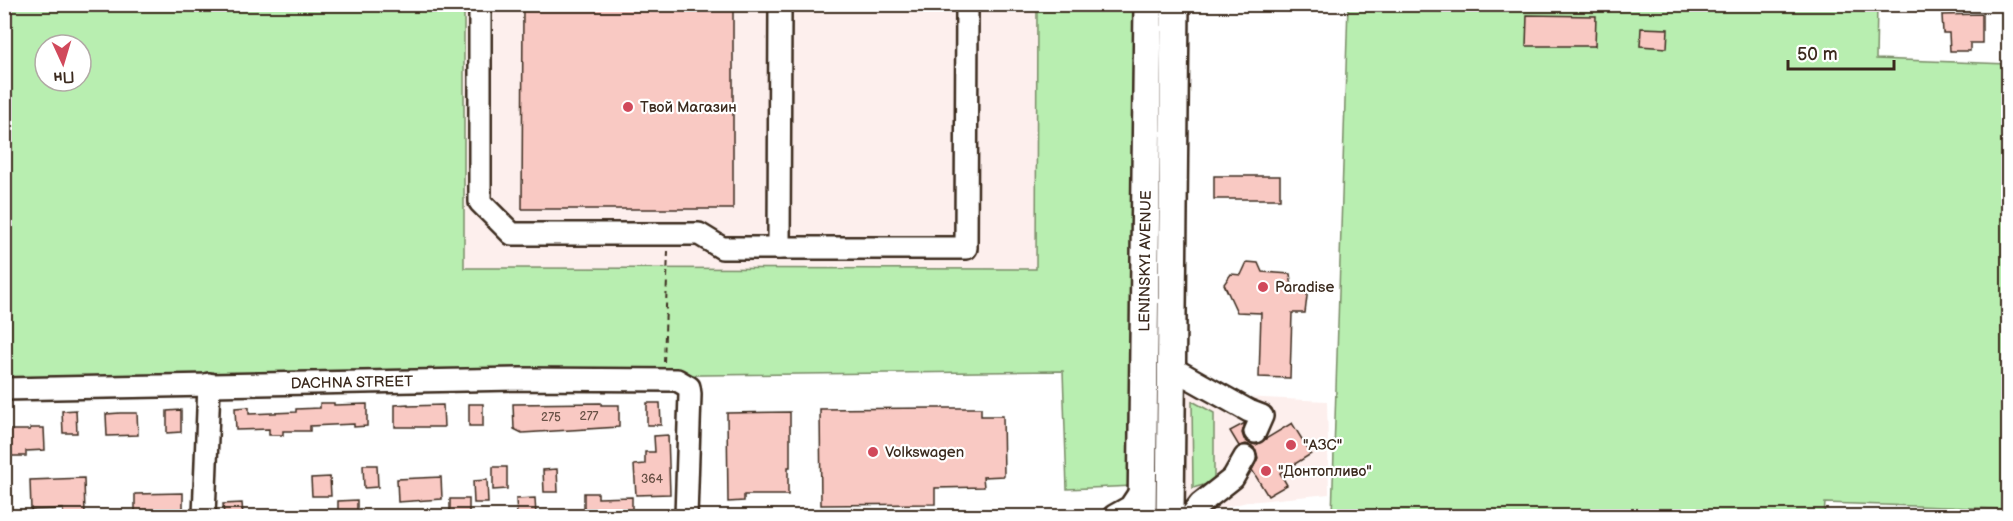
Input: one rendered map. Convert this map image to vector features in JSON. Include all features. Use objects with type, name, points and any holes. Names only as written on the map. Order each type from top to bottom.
[{"type":"main road","name":"LENINSKYI AVENUE","points":[[1142,516],[1148,4]]},
{"type":"main road","name":"LENINSKYI AVENUE","points":[[1170,516],[1175,4]]},
{"type":"street","points":[[480,4],[480,202],[512,234],[699,234],[722,248],[966,248],[967,4]]},
{"type":"street","points":[[779,248],[780,4]]},
{"type":"street","points":[[1172,368],[1262,416],[1255,432]]},
{"type":"street","name":"DACHNA STREET","points":[[4,389],[520,379],[684,382],[689,387],[690,394],[686,516]]},
{"type":"street","points":[[204,516],[209,384]]},
{"type":"street","points":[[1191,516],[1200,504],[1233,478],[1245,457]]},
{"type":"street","points":[[1114,516],[1130,507],[1142,489]]},
{"type":"path","points":[[663,380],[668,234]]},
{"type":"shaded area","points":[[464,5],[1037,5],[1037,269],[464,268]]},
{"type":"shaded area","points":[[1182,362],[1243,397],[1327,401],[1329,494],[1247,502],[1210,511],[1201,516],[1182,516]]},
{"type":"green space","points":[[5,5],[464,5],[464,268],[1036,269],[1037,5],[1137,5],[1134,486],[1067,489],[1063,371],[269,380],[5,379]]},
{"type":"green space","points":[[1348,5],[1877,5],[1876,59],[2008,64],[2008,516],[2005,516],[2004,509],[1825,503],[1824,516],[1332,516]]},
{"type":"green space","points":[[1192,401],[1214,413],[1214,482],[1193,488]]},
{"type":"building","name":"Твой Магазин","points":[[523,4],[733,4],[733,209],[522,209]]},
{"type":"building","points":[[1982,14],[1982,43],[1970,43],[1970,51],[1950,51],[1949,33],[1943,33],[1942,15]]},
{"type":"building","points":[[1527,15],[1596,16],[1595,46],[1526,46]]},
{"type":"building","points":[[1641,28],[1668,29],[1667,48],[1640,46]]},
{"type":"building","points":[[1214,176],[1280,176],[1280,199],[1214,199]]},
{"type":"building","points":[[1247,262],[1258,263],[1262,272],[1290,274],[1292,287],[1308,288],[1305,313],[1292,313],[1290,378],[1259,377],[1261,313],[1237,312],[1224,284],[1231,274],[1241,275]]},
{"type":"building","points":[[320,403],[367,404],[367,426],[354,427],[354,424],[310,426],[310,431],[283,431],[283,435],[269,435],[269,429],[236,430],[235,408],[249,407],[249,414],[296,412],[296,409],[320,408]]},
{"type":"building","points":[[601,403],[601,405],[619,405],[619,427],[522,433],[514,429],[513,404]]},
{"type":"building","points":[[647,403],[660,403],[661,425],[647,425]]},
{"type":"building","points":[[408,404],[408,406],[443,405],[444,427],[395,427],[395,405]]},
{"type":"building","points":[[469,404],[483,404],[483,426],[469,426]]},
{"type":"building","points":[[981,408],[981,416],[1003,416],[1004,476],[983,477],[984,487],[935,488],[935,504],[821,505],[820,409]]},
{"type":"building","points":[[76,410],[77,433],[63,433],[62,411]]},
{"type":"building","points":[[181,410],[181,432],[167,433],[167,411]]},
{"type":"building","points":[[790,412],[788,495],[744,495],[744,501],[728,502],[727,413]]},
{"type":"building","points":[[137,413],[138,435],[107,436],[106,414]]},
{"type":"building","points":[[1245,423],[1242,433],[1244,439],[1256,445],[1292,423],[1311,454],[1280,473],[1287,485],[1268,496],[1252,470],[1258,458],[1256,450],[1246,444],[1239,446],[1230,431]]},
{"type":"building","points":[[30,428],[44,428],[45,450],[26,451],[26,456],[4,456],[4,430],[30,430]]},
{"type":"building","points":[[668,435],[670,494],[636,495],[634,465],[645,464],[645,452],[655,452],[654,436]]},
{"type":"building","points":[[363,465],[377,465],[378,487],[364,488]]},
{"type":"building","points":[[493,467],[507,467],[507,489],[493,490]]},
{"type":"building","points":[[557,469],[558,492],[544,492],[543,470]]},
{"type":"building","points":[[330,477],[331,496],[312,496],[311,478]]},
{"type":"building","points":[[441,477],[442,499],[398,502],[397,479]]},
{"type":"building","points":[[84,478],[85,516],[63,516],[63,509],[31,510],[30,480]]},
{"type":"building","points":[[487,480],[488,503],[474,503],[473,481]]},
{"type":"building","points":[[183,493],[183,516],[135,516],[135,494]]},
{"type":"building","points":[[584,493],[598,493],[598,498],[632,497],[632,516],[584,516]]},
{"type":"building","points":[[535,498],[536,516],[517,516],[516,499]]},
{"type":"building","points":[[450,499],[469,499],[469,516],[450,516]]},
{"type":"building","points":[[357,500],[357,516],[338,516],[338,501]]},
{"type":"building","points":[[242,503],[243,516],[224,516],[223,504]]},
{"type":"place","name":"Твой Магазин","points":[[628,107]]},
{"type":"place","name":"Paradise","points":[[1263,287]]},
{"type":"place","name":"\"АЗС\"","points":[[1291,445]]},
{"type":"place","name":"Volkswagen","points":[[873,452]]},
{"type":"place","name":"\"Донтопливо\"","points":[[1266,471]]}]
